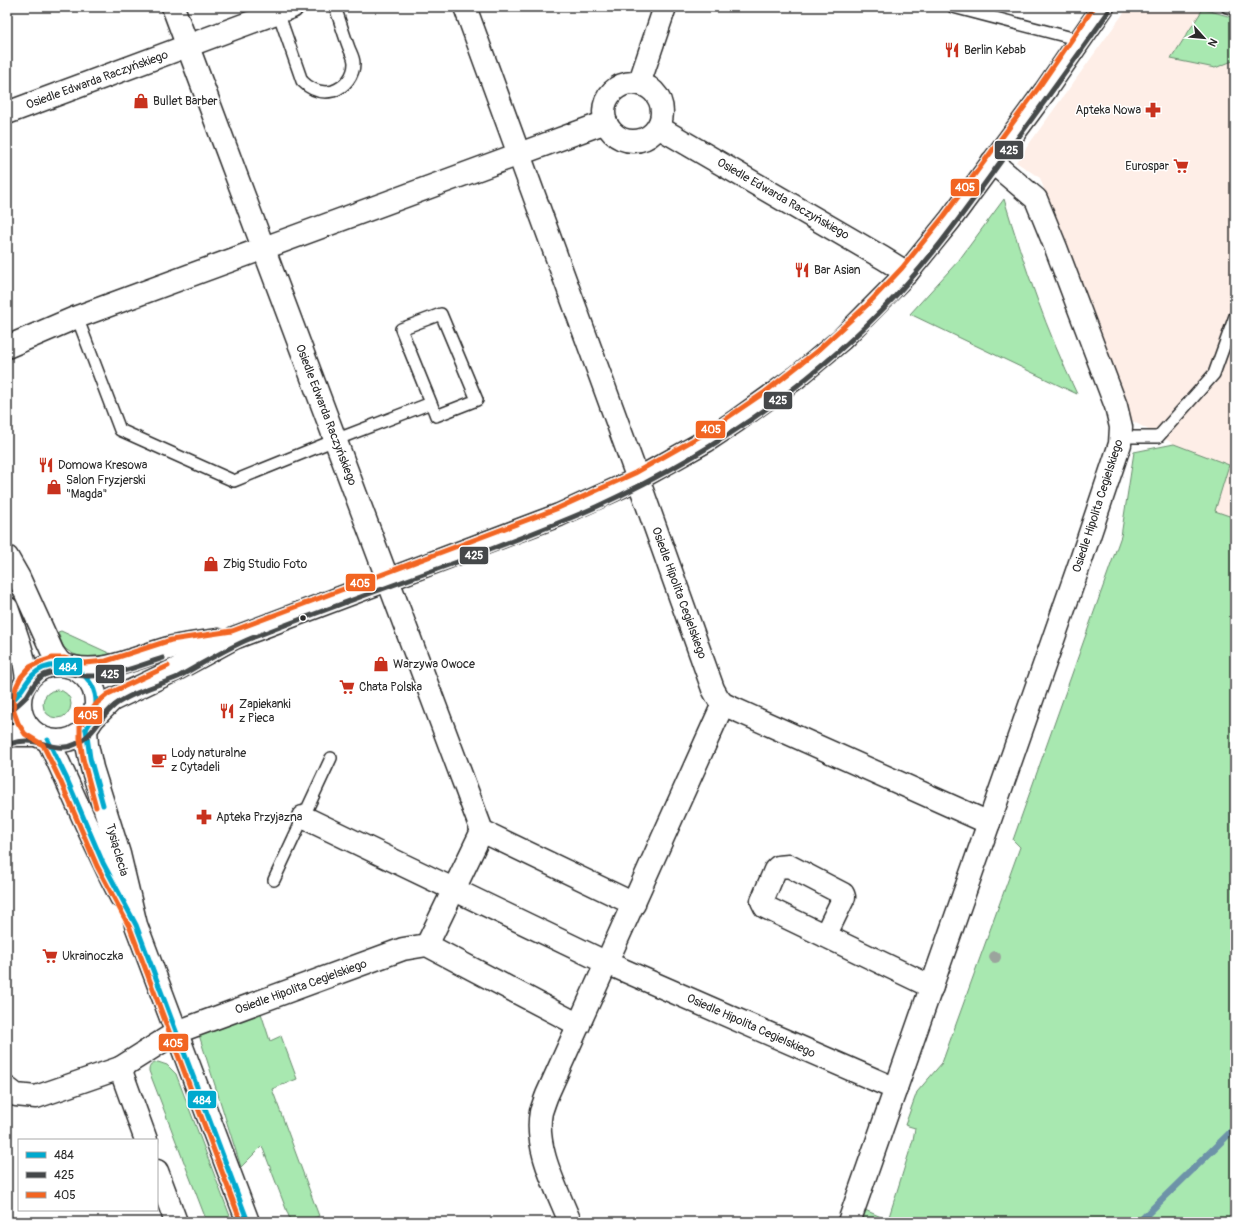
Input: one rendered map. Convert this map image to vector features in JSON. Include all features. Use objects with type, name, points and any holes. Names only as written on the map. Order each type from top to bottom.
[{"type":"street","name":"Osiedle Edwarda Raczyńskiego","points":[[173,7],[388,580]]},
{"type":"street","points":[[465,7],[638,479]]},
{"type":"street","points":[[639,84],[665,7]]},
{"type":"street","points":[[7,737],[13,735],[43,737],[58,741],[68,740],[78,735],[112,700],[177,669],[234,638],[559,516],[638,479],[706,441],[742,418],[797,377],[842,339],[907,274],[950,220],[1103,7]]},
{"type":"street","name":"Osiedle Edwarda Raczyńskiego","points":[[7,113],[188,47],[282,9]]},
{"type":"street","points":[[639,84],[648,87],[660,100],[662,118],[658,127],[652,134],[644,139],[636,141],[626,140],[618,137],[606,122],[606,105],[612,94],[622,86],[639,84]]},
{"type":"street","points":[[7,347],[77,317],[606,122]]},
{"type":"street","name":"Osiedle Edwarda Raczyńskiego","points":[[658,127],[883,258],[907,274]]},
{"type":"street","name":"Osiedle Hipolita Cegielskiego","points":[[849,1222],[1101,504],[1121,437],[1122,428],[1116,406],[1036,199],[992,162]]},
{"type":"street","name":"Osiedle Hipolita Cegielskiego","points":[[638,479],[713,689],[723,704]]},
{"type":"street","points":[[7,557],[19,578],[53,653],[58,660],[86,677],[94,690],[96,710],[89,724]]},
{"type":"street","points":[[388,580],[482,831],[634,904]]},
{"type":"street","points":[[7,608],[23,653],[26,667],[25,685],[20,700],[21,711],[24,720],[30,729],[43,737]]},
{"type":"street","points":[[7,705],[34,673],[53,665],[68,666],[85,670],[107,668],[172,647],[234,638]]},
{"type":"street","points":[[570,1222],[544,1155],[541,1134],[541,1113],[547,1095],[723,704],[989,823]]},
{"type":"street","name":"Tysiąclecia","points":[[89,724],[87,745],[92,768],[119,854],[136,925]]},
{"type":"street","name":"Tysiąclecia","points":[[43,737],[66,777],[103,864],[136,925],[248,1222]]},
{"type":"street","name":"Osiedle Hipolita Cegielskiego","points":[[303,817],[454,888],[607,963],[896,1089]]},
{"type":"street","points":[[482,831],[427,945],[579,1025]]},
{"type":"street","points":[[825,936],[932,987]]},
{"type":"street","name":"Osiedle Hipolita Cegielskiego","points":[[7,1088],[16,1095],[36,1097],[120,1068],[177,1032],[403,949],[427,945]]},
{"type":"street","points":[[120,1068],[146,1139]]},
{"type":"street","points":[[158,1174],[176,1222]]},
{"type":"lane","points":[[282,9],[302,81],[308,87],[316,91],[328,92],[339,89],[347,83],[352,74],[354,62],[335,7]]},
{"type":"lane","points":[[952,7],[1080,40]]},
{"type":"lane","points":[[1228,7],[1235,9]]},
{"type":"lane","points":[[442,314],[477,400],[436,416],[430,403],[401,329],[442,314]]},
{"type":"lane","points":[[1121,437],[1158,436],[1214,374],[1235,316]]},
{"type":"lane","points":[[77,317],[120,430],[234,481],[430,403]]},
{"type":"lane","points":[[274,880],[331,758]]},
{"type":"shaded area","points":[[1128,7],[1193,7],[1203,9],[1172,59],[1215,68],[1235,60],[1235,518],[1215,511],[1228,465],[1174,444],[1127,418],[1040,178],[1016,162]]},
{"type":"green space","points":[[1203,9],[1235,18],[1235,60],[1215,68],[1171,59]]},
{"type":"green space","points":[[1004,199],[1037,298],[1066,371],[1077,394],[910,314],[959,260]]},
{"type":"green space","points":[[1174,444],[1229,465],[1215,511],[1235,518],[1235,1222],[861,1222],[865,1210],[888,1220],[913,1140],[915,1128],[905,1125],[917,1092],[942,1063],[1020,847],[1013,840],[1121,536],[1134,452]]},
{"type":"green space","points":[[61,631],[111,654],[112,658],[93,658],[73,654],[64,647],[61,642],[58,632]]},
{"type":"green space","points":[[57,690],[67,694],[71,704],[67,714],[57,718],[47,714],[43,704],[47,694]]},
{"type":"green space","points":[[260,1010],[270,1041],[281,1036],[297,1079],[272,1089],[319,1216],[312,1219],[314,1222],[291,1222],[262,1146],[241,1167],[199,1035]]},
{"type":"green space","points":[[158,1062],[167,1065],[176,1074],[230,1216],[229,1222],[207,1222],[149,1071],[151,1065]]},
{"type":"waterway","points":[[1139,1222],[1235,1128]]},
{"type":"transit line","name":"405","points":[[241,1222],[130,928],[97,866],[60,780],[43,745],[25,734],[18,723],[14,712],[13,699],[16,687],[21,677],[30,667],[52,658],[64,658],[85,663],[106,661],[171,640],[232,631],[556,509],[635,473],[702,435],[765,392],[817,351],[867,305],[902,268],[944,216],[1039,87],[1094,7]]},
{"type":"transit line","name":"425","points":[[9,744],[29,741],[56,747],[66,747],[76,744],[88,736],[105,715],[122,700],[178,677],[236,645],[581,514],[675,467],[748,422],[783,397],[849,342],[912,278],[969,205],[1109,11]]},
{"type":"transit line","name":"425","points":[[11,710],[27,696],[34,684],[39,679],[49,673],[60,672],[81,676],[106,675],[163,658]]},
{"type":"transit line","name":"484","points":[[7,705],[19,694],[30,678],[39,670],[62,665],[79,672],[92,685],[96,704],[95,711],[86,729]]},
{"type":"transit line","name":"405","points":[[96,807],[83,759],[80,726],[97,703],[108,694],[168,666]]},
{"type":"transit line","name":"484","points":[[86,729],[90,758],[103,805]]},
{"type":"transit line","name":"484","points":[[48,740],[66,777],[103,863],[136,925],[248,1222]]},
{"type":"place","name":"Berlin Kebab","points":[[952,50]]},
{"type":"place","name":"Bullet Barber","points":[[141,101]]},
{"type":"place","name":"Apteka Nowa","points":[[1153,110]]},
{"type":"place","name":"Eurospar","points":[[1181,166]]},
{"type":"place","name":"Bar Asian","points":[[802,270]]},
{"type":"place","name":"Domowa Kresowa","points":[[46,465]]},
{"type":"place","name":"Salon Fryzjerski \"Magda\"","points":[[54,487]]},
{"type":"place","name":"Zbig Studio Foto","points":[[211,564]]},
{"type":"place","name":"Warzywa Owoce","points":[[381,664]]},
{"type":"place","name":"Chata Polska","points":[[347,687]]},
{"type":"place","name":"Zapiekanki z Pieca","points":[[227,711]]},
{"type":"place","name":"Lody naturalne z Cytadeli","points":[[159,760]]},
{"type":"place","name":"Apteka Przyjazna","points":[[204,817]]},
{"type":"place","name":"Ukrainoczka","points":[[50,956]]}]
